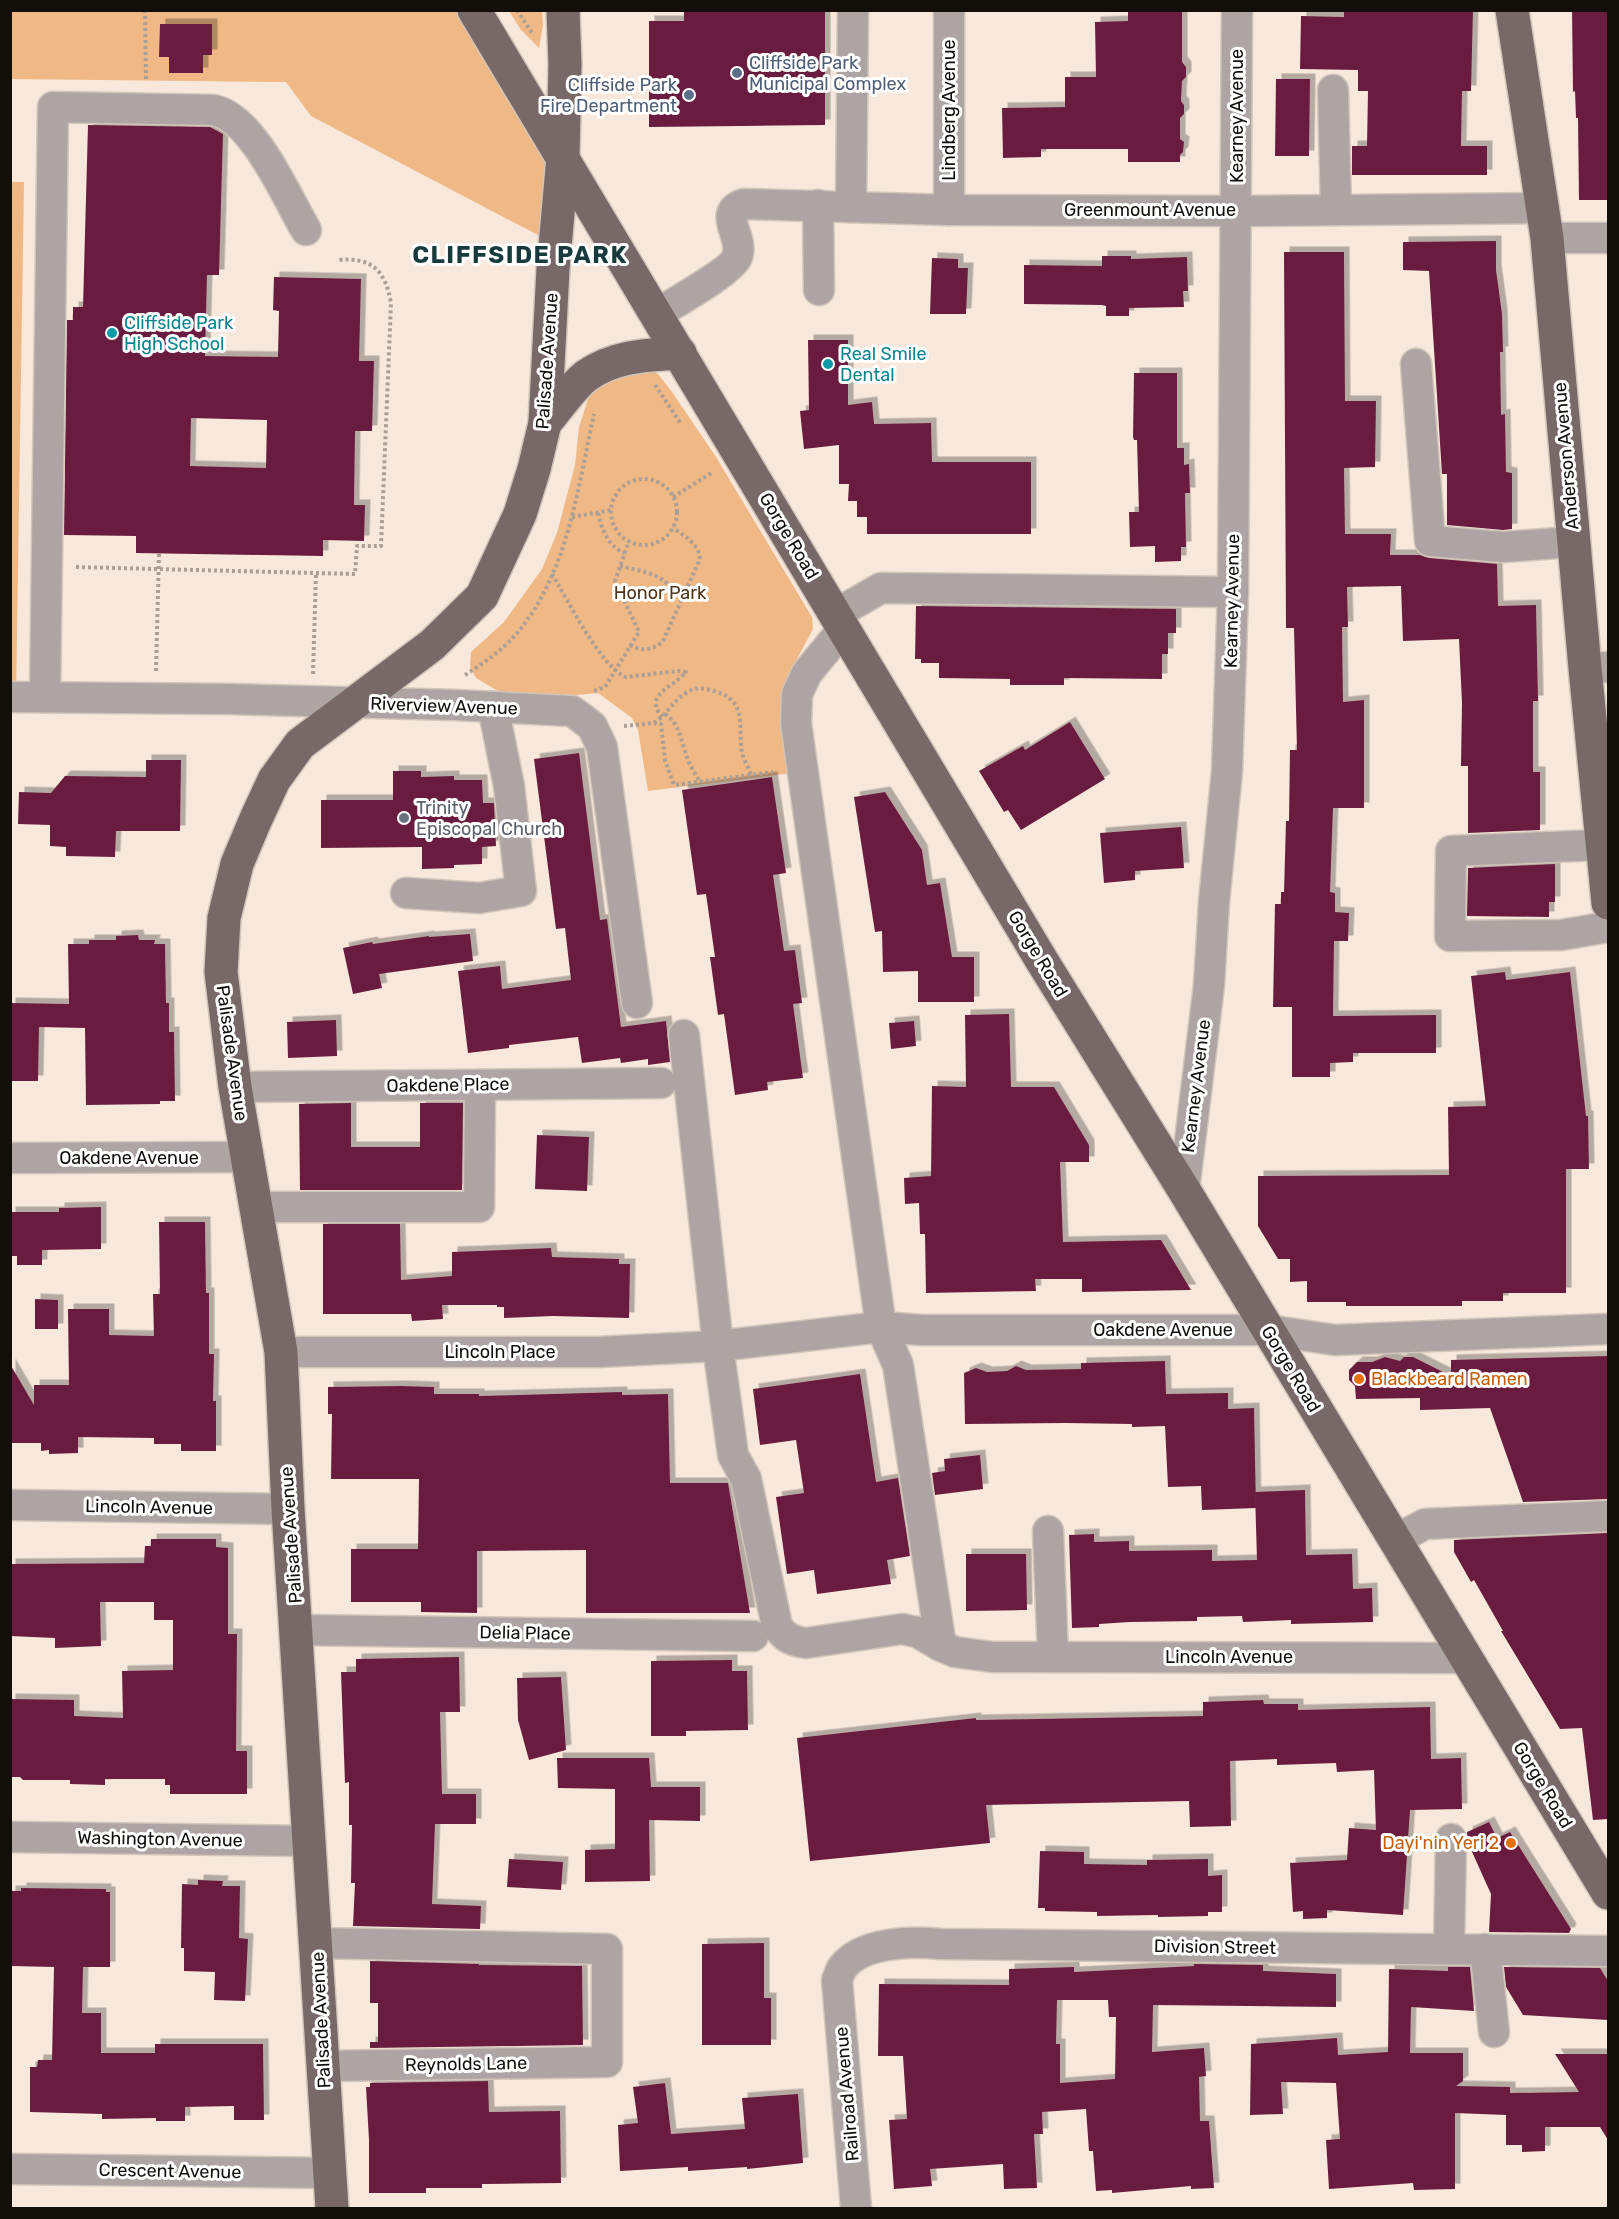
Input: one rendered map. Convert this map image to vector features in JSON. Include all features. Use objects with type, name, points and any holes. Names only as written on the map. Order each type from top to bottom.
[{"type":"main road","name":"Gorge Road","points":[[474,10],[1042,961],[1184,1190],[1608,1893]]},
{"type":"main road","name":"Palisade Avenue","points":[[332,2208],[288,1509],[281,1352],[235,1087],[221,972],[224,918],[237,864],[280,771],[300,744],[432,645],[482,596],[520,514],[534,470],[545,423],[553,269],[563,157],[565,64],[563,10]]},
{"type":"main road","name":"Anderson Avenue","points":[[1512,10],[1545,223],[1573,542],[1597,667],[1608,903]]},
{"type":"main road","points":[[545,423],[584,377],[616,360],[644,355],[680,354]]},
{"type":"street","points":[[851,207],[853,10]]},
{"type":"street","name":"Lindberg Avenue","points":[[949,210],[950,10]]},
{"type":"street","name":"Kearney Avenue","points":[[1184,1190],[1209,985],[1214,902],[1227,771],[1233,592],[1237,10]]},
{"type":"street","points":[[1333,90],[1336,210]]},
{"type":"street","points":[[45,697],[53,107],[223,112],[241,125],[260,149],[306,230]]},
{"type":"street","name":"Greenmount Avenue","points":[[657,314],[731,265],[737,258],[739,249],[731,221],[732,212],[736,207],[744,204],[949,210],[1336,210],[1545,223],[1608,237]]},
{"type":"street","points":[[818,205],[819,290]]},
{"type":"street","points":[[1416,364],[1430,541],[1503,547],[1573,542]]},
{"type":"street","points":[[941,1646],[898,1365],[881,1327],[796,723],[798,694],[807,673],[840,621],[881,588],[1233,592]]},
{"type":"street","name":"Riverview Avenue","points":[[10,697],[312,701],[572,711],[594,730]]},
{"type":"street","points":[[406,893],[479,898],[520,891],[508,786],[493,707]]},
{"type":"street","points":[[594,730],[602,747],[637,1003]]},
{"type":"street","points":[[1605,852],[1451,851],[1450,936],[1561,935],[1608,927]]},
{"type":"street","points":[[684,1035],[718,1346]]},
{"type":"street","name":"Oakdene Place","points":[[235,1087],[660,1083]]},
{"type":"street","points":[[257,1207],[479,1207],[480,1085]]},
{"type":"street","name":"Oakdene Avenue","points":[[10,1158],[247,1157]]},
{"type":"street","name":"Oakdene Avenue","points":[[718,1346],[881,1327],[922,1330],[1268,1330],[1335,1340],[1608,1329]]},
{"type":"street","name":"Lincoln Place","points":[[281,1352],[598,1352],[718,1346]]},
{"type":"street","name":"Lincoln Avenue","points":[[718,1346],[733,1455],[746,1479],[777,1626],[783,1635],[793,1641],[806,1643],[902,1629],[916,1632],[955,1652],[992,1657],[1466,1658]]},
{"type":"street","name":"Lincoln Avenue","points":[[10,1505],[288,1509]]},
{"type":"street","points":[[1395,1540],[1425,1524],[1608,1516]]},
{"type":"street","points":[[1048,1531],[1053,1657]]},
{"type":"street","name":"Delia Place","points":[[297,1630],[753,1636]]},
{"type":"street","name":"Washington Avenue","points":[[10,1837],[310,1841]]},
{"type":"street","points":[[1449,1949],[1451,1839]]},
{"type":"street","name":"Division Street","points":[[837,1980],[842,1967],[864,1951],[914,1942],[1608,1951]]},
{"type":"street","name":"Reynolds Lane","points":[[317,1943],[607,1949],[607,2062],[324,2066]]},
{"type":"street","points":[[1485,1949],[1494,2032]]},
{"type":"street","name":"Railroad Avenue","points":[[837,1980],[856,2208]]},
{"type":"street","name":"Crescent Avenue","points":[[10,2169],[329,2173]]},
{"type":"path","points":[[145,10],[146,109]]},
{"type":"path","points":[[517,10],[536,38]]},
{"type":"path","points":[[47,566],[159,571],[355,574],[357,546],[381,546],[391,303],[388,286],[374,266],[363,260],[338,260]]},
{"type":"path","points":[[650,380],[682,425]]},
{"type":"path","points":[[462,677],[503,647],[518,632],[537,604],[552,573],[572,517],[596,407]]},
{"type":"path","points":[[707,463],[719,481]]},
{"type":"path","points":[[673,497],[713,472]]},
{"type":"path","points":[[637,479],[658,482],[667,488],[673,497],[676,518],[673,527],[657,542],[635,544],[617,531],[612,522],[613,500],[619,490],[637,479]]},
{"type":"path","points":[[572,517],[611,510]]},
{"type":"path","points":[[598,513],[600,522],[613,545],[618,551],[625,553]]},
{"type":"path","points":[[630,645],[636,649],[649,649],[663,642],[700,560],[700,555],[693,543],[673,527]]},
{"type":"path","points":[[629,541],[615,581],[639,632]]},
{"type":"path","points":[[156,698],[159,553]]},
{"type":"path","points":[[620,566],[657,576],[671,590],[685,596]]},
{"type":"path","points":[[312,701],[316,573]]},
{"type":"path","points":[[552,573],[604,659],[620,674],[626,677],[678,670],[686,672],[659,694],[655,704],[656,709],[663,716],[670,717],[678,729],[688,760],[700,782]]},
{"type":"path","points":[[654,723],[682,696],[698,688],[713,690],[728,697],[740,716],[742,754],[751,774]]},
{"type":"path","points":[[594,730],[661,724],[667,769],[674,785],[778,771]]},
{"type":"green space","points":[[11,11],[475,11],[563,157],[555,244],[311,116],[286,82],[11,79]]},
{"type":"green space","points":[[509,11],[542,11],[543,25],[539,48],[521,30]]},
{"type":"green space","points":[[10,182],[24,182],[16,697],[11,697]]},
{"type":"green space","name":"Honor Park","points":[[641,366],[658,374],[672,392],[716,457],[812,617],[813,629],[797,659],[789,685],[793,773],[648,791],[638,730],[632,718],[598,693],[503,694],[476,678],[470,667],[471,652],[504,622],[542,569],[557,533],[575,465],[579,427],[588,399],[599,380]]},
{"type":"building","name":"Cliffside Park Municipal Complex","points":[[684,10],[825,10],[825,125],[649,127],[649,21],[684,21]]},
{"type":"building","points":[[1128,10],[1182,10],[1182,62],[1186,67],[1186,77],[1182,81],[1181,101],[1184,105],[1184,114],[1180,118],[1180,139],[1184,142],[1180,162],[1128,162],[1128,149],[1041,149],[1041,157],[1003,158],[1002,108],[1065,107],[1065,77],[1096,77],[1095,22],[1128,21]]},
{"type":"building","points":[[1473,10],[1471,91],[1462,91],[1461,146],[1487,146],[1487,175],[1352,175],[1352,146],[1367,146],[1368,91],[1358,91],[1358,70],[1300,69],[1301,16],[1344,17],[1344,11]]},
{"type":"building","points":[[1572,10],[1608,10],[1608,200],[1579,200],[1578,118],[1576,118],[1575,91],[1573,92]]},
{"type":"building","points":[[160,24],[212,24],[212,55],[203,55],[203,73],[169,73],[169,57],[159,57]]},
{"type":"building","points":[[1276,79],[1310,79],[1309,156],[1275,156]]},
{"type":"building","name":"Cliffside Park High School","points":[[88,125],[210,127],[223,134],[219,275],[207,275],[205,356],[278,357],[279,311],[273,310],[274,277],[361,279],[359,361],[374,361],[372,431],[355,431],[354,505],[365,505],[364,541],[323,540],[323,556],[136,553],[136,536],[64,535],[67,320],[73,320],[73,307],[83,307]],"holes":[[[191,418],[267,420],[266,468],[190,466]]]},
{"type":"building","points":[[1496,241],[1496,270],[1502,314],[1501,415],[1505,414],[1506,472],[1512,473],[1512,529],[1503,530],[1447,525],[1447,474],[1442,474],[1429,271],[1403,270],[1403,242]]},
{"type":"building","points":[[1284,252],[1344,252],[1345,401],[1376,401],[1375,467],[1344,468],[1345,534],[1391,534],[1390,555],[1420,555],[1429,558],[1497,564],[1498,606],[1536,605],[1538,701],[1533,701],[1533,772],[1540,772],[1540,830],[1468,833],[1468,766],[1461,766],[1462,703],[1459,639],[1403,641],[1401,586],[1347,587],[1348,627],[1342,627],[1343,702],[1364,700],[1364,808],[1333,808],[1330,892],[1335,893],[1335,912],[1349,913],[1348,941],[1334,941],[1333,1016],[1436,1015],[1436,1053],[1353,1053],[1353,1062],[1330,1063],[1330,1077],[1292,1077],[1292,1007],[1273,1007],[1275,904],[1281,904],[1281,892],[1284,892],[1286,821],[1289,821],[1290,750],[1297,750],[1294,628],[1286,628]]},
{"type":"building","points":[[1102,256],[1131,256],[1131,259],[1187,257],[1188,291],[1183,291],[1184,307],[1129,308],[1129,316],[1106,316],[1106,306],[1102,305],[1024,304],[1024,265],[1102,266]]},
{"type":"building","points":[[932,258],[958,259],[958,268],[968,268],[966,314],[930,314]]},
{"type":"building","points":[[808,340],[848,340],[848,405],[872,402],[874,424],[931,423],[932,462],[1031,462],[1031,534],[867,534],[867,517],[857,517],[857,501],[848,501],[849,484],[839,484],[839,445],[804,449],[800,411],[809,410]]},
{"type":"building","points":[[1134,373],[1177,373],[1177,448],[1184,448],[1184,465],[1189,464],[1190,493],[1185,493],[1186,547],[1181,547],[1181,561],[1155,562],[1155,546],[1130,547],[1129,512],[1139,512],[1137,440],[1133,437]]},
{"type":"building","points":[[916,606],[1176,609],[1176,633],[1168,633],[1168,654],[1162,654],[1162,679],[1064,678],[1064,685],[1010,685],[1010,679],[939,678],[939,663],[921,663],[921,659],[915,659]]},
{"type":"building","points":[[1070,722],[1105,779],[1021,830],[1008,810],[1004,812],[979,771],[1023,746],[1025,750]]},
{"type":"building","points":[[579,753],[600,920],[607,919],[621,1027],[666,1021],[670,1062],[648,1065],[648,1059],[621,1063],[620,1058],[582,1063],[578,1037],[509,1045],[509,1048],[468,1053],[458,971],[500,966],[502,989],[571,980],[565,928],[556,929],[534,759]]},
{"type":"building","points":[[146,760],[181,760],[180,831],[116,831],[115,857],[66,856],[66,847],[50,846],[50,825],[18,824],[19,792],[51,793],[65,776],[146,777]]},
{"type":"building","name":"Trinity Episcopal Church","points":[[393,771],[421,771],[421,777],[454,776],[454,780],[482,780],[483,803],[494,803],[496,846],[482,847],[482,864],[422,869],[422,847],[321,848],[321,800],[393,800]]},
{"type":"building","points":[[772,777],[786,873],[773,875],[784,951],[795,950],[802,1003],[793,1004],[803,1078],[767,1082],[768,1090],[735,1095],[724,1014],[718,1015],[710,957],[715,957],[706,894],[697,895],[682,790]]},
{"type":"building","points":[[885,792],[922,850],[927,885],[940,883],[952,957],[974,957],[974,1002],[918,1002],[918,971],[883,972],[882,931],[875,932],[854,797]]},
{"type":"building","points":[[1181,827],[1184,868],[1135,871],[1135,880],[1104,883],[1100,833]]},
{"type":"building","points":[[1555,864],[1555,902],[1549,902],[1549,917],[1467,916],[1468,868]]},
{"type":"building","points":[[470,934],[473,961],[379,974],[382,988],[353,994],[343,948],[372,942],[373,944],[429,936]]},
{"type":"building","points":[[138,935],[139,940],[155,940],[154,944],[165,944],[166,1003],[169,1003],[169,1032],[174,1032],[175,1101],[160,1101],[160,1104],[86,1105],[85,1028],[39,1027],[38,1081],[10,1081],[10,1003],[69,1004],[68,944],[89,944],[89,940],[116,940],[116,936]]},
{"type":"building","points":[[1505,972],[1506,980],[1570,972],[1586,1116],[1588,1116],[1589,1169],[1566,1169],[1566,1293],[1503,1293],[1503,1301],[1462,1301],[1462,1306],[1346,1306],[1346,1302],[1307,1302],[1307,1281],[1290,1282],[1290,1259],[1278,1259],[1258,1226],[1258,1176],[1449,1175],[1448,1107],[1486,1106],[1471,976]]},
{"type":"building","points":[[1009,1014],[1011,1087],[1054,1087],[1089,1145],[1089,1162],[1060,1162],[1063,1242],[1161,1240],[1191,1290],[1082,1292],[1082,1279],[1035,1279],[1036,1291],[926,1293],[925,1234],[920,1234],[919,1203],[905,1204],[904,1178],[931,1176],[932,1086],[966,1087],[965,1015]]},
{"type":"building","points":[[336,1020],[337,1056],[288,1058],[287,1022]]},
{"type":"building","points":[[914,1021],[916,1046],[891,1049],[889,1023]]},
{"type":"building","points":[[351,1103],[351,1147],[420,1147],[420,1103],[463,1103],[462,1190],[300,1190],[299,1104]]},
{"type":"building","points":[[537,1135],[589,1137],[587,1191],[535,1189]]},
{"type":"building","points":[[101,1207],[101,1249],[42,1250],[42,1265],[17,1265],[17,1256],[10,1256],[10,1212],[59,1212],[59,1208]]},
{"type":"building","points":[[159,1222],[205,1222],[206,1293],[209,1293],[209,1354],[214,1354],[213,1401],[216,1401],[216,1451],[181,1451],[181,1444],[154,1444],[154,1438],[78,1437],[78,1453],[49,1454],[49,1450],[41,1451],[41,1443],[10,1443],[10,1364],[34,1405],[34,1385],[69,1385],[68,1309],[109,1309],[109,1335],[154,1336],[153,1294],[160,1294]]},
{"type":"building","points":[[323,1224],[400,1224],[401,1280],[452,1276],[452,1252],[551,1248],[552,1257],[619,1259],[619,1264],[630,1264],[629,1318],[553,1316],[504,1318],[504,1307],[497,1307],[497,1305],[442,1305],[443,1319],[412,1321],[411,1314],[323,1314]]},
{"type":"building","points":[[35,1299],[58,1300],[58,1329],[35,1329]]},
{"type":"building","points":[[1608,1356],[1608,1499],[1523,1502],[1490,1408],[1420,1410],[1420,1398],[1356,1399],[1355,1386],[1349,1380],[1349,1370],[1357,1362],[1372,1362],[1385,1357],[1400,1361],[1404,1357],[1413,1357],[1451,1376],[1451,1360]]},
{"type":"building","points":[[1165,1361],[1166,1394],[1228,1393],[1228,1409],[1254,1408],[1256,1508],[1202,1510],[1201,1486],[1168,1487],[1165,1426],[1132,1427],[1132,1424],[1066,1423],[965,1424],[964,1373],[976,1368],[987,1372],[1007,1371],[1016,1366],[1026,1370],[1081,1369],[1081,1363]]},
{"type":"building","points":[[860,1374],[876,1482],[898,1478],[910,1556],[887,1560],[891,1584],[817,1594],[814,1570],[787,1574],[776,1497],[804,1493],[796,1440],[760,1445],[753,1389]]},
{"type":"building","points":[[328,1387],[434,1387],[434,1394],[479,1394],[479,1396],[622,1392],[622,1395],[668,1394],[670,1483],[728,1483],[750,1613],[586,1613],[586,1550],[477,1551],[477,1613],[421,1612],[421,1602],[351,1602],[351,1549],[418,1549],[419,1479],[331,1479],[332,1414],[328,1414]]},
{"type":"building","points":[[980,1455],[983,1489],[935,1495],[932,1473],[945,1471],[944,1459]]},
{"type":"building","points":[[1305,1490],[1306,1555],[1352,1554],[1353,1589],[1372,1588],[1373,1622],[1291,1624],[1291,1620],[1243,1622],[1242,1616],[1197,1617],[1197,1621],[1130,1622],[1072,1628],[1069,1535],[1094,1534],[1094,1542],[1129,1541],[1129,1551],[1212,1550],[1212,1561],[1257,1560],[1255,1492]]},
{"type":"building","points":[[1608,1533],[1608,1819],[1593,1820],[1582,1728],[1560,1729],[1501,1631],[1503,1631],[1474,1580],[1471,1582],[1454,1552],[1454,1540]]},
{"type":"building","points":[[151,1539],[216,1539],[216,1547],[228,1548],[228,1634],[237,1634],[236,1751],[247,1751],[247,1794],[170,1794],[170,1785],[165,1785],[165,1779],[105,1779],[105,1785],[70,1784],[70,1780],[23,1780],[20,1777],[10,1777],[10,1699],[74,1700],[74,1716],[123,1718],[122,1671],[173,1670],[173,1620],[154,1620],[154,1602],[100,1602],[101,1646],[55,1648],[55,1638],[10,1636],[10,1564],[144,1563],[145,1546],[151,1546]]},
{"type":"building","points":[[966,1554],[1026,1554],[1027,1610],[966,1611]]},
{"type":"building","points":[[459,1657],[460,1712],[440,1712],[442,1794],[476,1794],[476,1824],[435,1824],[432,1904],[481,1906],[480,1929],[353,1926],[355,1883],[351,1883],[352,1825],[349,1825],[349,1782],[345,1783],[341,1672],[356,1672],[356,1659]]},
{"type":"building","points":[[732,1660],[732,1671],[747,1671],[748,1730],[686,1731],[686,1736],[651,1736],[651,1661]]},
{"type":"building","points":[[561,1677],[566,1750],[529,1760],[518,1720],[517,1678]]},
{"type":"building","points":[[1263,1700],[1264,1704],[1298,1704],[1298,1710],[1430,1707],[1431,1759],[1461,1758],[1462,1809],[1410,1810],[1403,1915],[1327,1910],[1327,1918],[1303,1919],[1303,1911],[1293,1912],[1290,1863],[1347,1860],[1349,1828],[1376,1830],[1374,1770],[1337,1772],[1336,1763],[1277,1765],[1277,1759],[1230,1761],[1231,1826],[1190,1827],[1189,1801],[986,1805],[990,1843],[810,1861],[797,1738],[976,1718],[976,1720],[1203,1716],[1203,1702]]},
{"type":"building","points":[[557,1758],[649,1758],[651,1787],[700,1787],[700,1821],[649,1820],[650,1881],[585,1882],[585,1850],[615,1849],[615,1789],[558,1788]]},
{"type":"building","points":[[1489,1822],[1497,1838],[1510,1832],[1571,1929],[1569,1933],[1489,1932],[1491,1894],[1468,1843],[1467,1832]]},
{"type":"building","points":[[1040,1851],[1084,1852],[1084,1864],[1147,1865],[1147,1860],[1208,1859],[1208,1876],[1222,1875],[1222,1912],[1208,1912],[1208,1916],[1158,1917],[1158,1915],[1097,1916],[1097,1912],[1045,1911],[1045,1908],[1038,1908]]},
{"type":"building","points":[[509,1859],[563,1862],[561,1890],[507,1887]]},
{"type":"building","points":[[198,1880],[223,1881],[222,1886],[240,1886],[239,1938],[248,1939],[245,2001],[214,2000],[215,1972],[184,1971],[184,1948],[181,1948],[182,1884],[198,1885]]},
{"type":"building","points":[[21,1888],[106,1889],[106,1892],[110,1892],[110,1967],[83,1967],[82,2013],[101,2013],[101,2053],[155,2053],[155,2044],[263,2044],[264,2120],[234,2120],[234,2106],[185,2107],[185,2121],[156,2121],[156,2118],[102,2119],[102,2114],[30,2112],[30,2067],[37,2067],[38,2060],[52,2060],[54,1967],[10,1966],[10,1891],[21,1891]]},
{"type":"building","points":[[764,1943],[764,1998],[771,1998],[771,2045],[702,2045],[702,1944]]},
{"type":"building","points":[[370,1961],[582,1966],[583,2045],[370,2048],[370,2042],[378,2042],[378,2003],[370,2003]]},
{"type":"building","points":[[1194,1964],[1263,1965],[1263,1971],[1336,1974],[1336,2007],[1153,2005],[1152,2052],[1204,2048],[1206,2076],[1199,2077],[1200,2121],[1209,2121],[1214,2188],[1191,2189],[1191,2186],[1112,2193],[1112,2190],[1096,2191],[1093,2151],[1089,2151],[1086,2109],[1042,2112],[1043,2134],[1034,2134],[1037,2188],[1004,2189],[1003,2164],[930,2169],[932,2186],[894,2189],[889,2120],[907,2119],[903,2056],[878,2056],[879,1984],[1009,1985],[1009,1969],[1074,1967],[1074,1972],[1194,1966]],"holes":[[[1057,2000],[1108,2000],[1109,2017],[1116,2017],[1115,2079],[1060,2083],[1060,2044],[1056,2044]]]},
{"type":"building","points":[[1448,1967],[1470,1967],[1474,2011],[1411,2007],[1410,2053],[1463,2053],[1463,2081],[1456,2086],[1510,2087],[1510,2093],[1579,2092],[1555,2054],[1608,2054],[1608,2140],[1600,2127],[1545,2127],[1545,2151],[1522,2152],[1522,2145],[1506,2145],[1506,2115],[1455,2113],[1455,2189],[1414,2190],[1413,2183],[1329,2189],[1326,2140],[1340,2139],[1336,2083],[1281,2082],[1283,2114],[1250,2115],[1251,2044],[1337,2038],[1338,2055],[1388,2052],[1389,1969],[1448,1971]]},
{"type":"building","points":[[1504,1967],[1600,1968],[1608,1981],[1608,2020],[1523,2015],[1506,1987]]},
{"type":"building","points":[[488,2081],[489,2112],[560,2111],[561,2183],[482,2184],[482,2188],[426,2188],[426,2193],[369,2193],[366,2087],[370,2087],[370,2083]]},
{"type":"building","points":[[665,2083],[671,2134],[745,2129],[742,2098],[798,2094],[803,2163],[747,2169],[747,2167],[688,2171],[688,2167],[620,2171],[618,2125],[638,2123],[633,2087]]},
{"type":"place","name":"Cliffside Park Municipal Complex","points":[[737,73]]},
{"type":"place","name":"Cliffside Park Fire Department","points":[[689,95]]},
{"type":"place","name":"Cliffside Park High School","points":[[112,333]]},
{"type":"place","name":"Real Smile Dental","points":[[828,364]]},
{"type":"place","name":"Trinity Episcopal Church","points":[[404,818]]},
{"type":"place","name":"Blackbeard Ramen","points":[[1359,1379]]},
{"type":"place","name":"Dayi'nin Yeri 2","points":[[1511,1843]]},
{"type":"district","name":"CLIFFSIDE PARK","points":[[520,255]]}]
